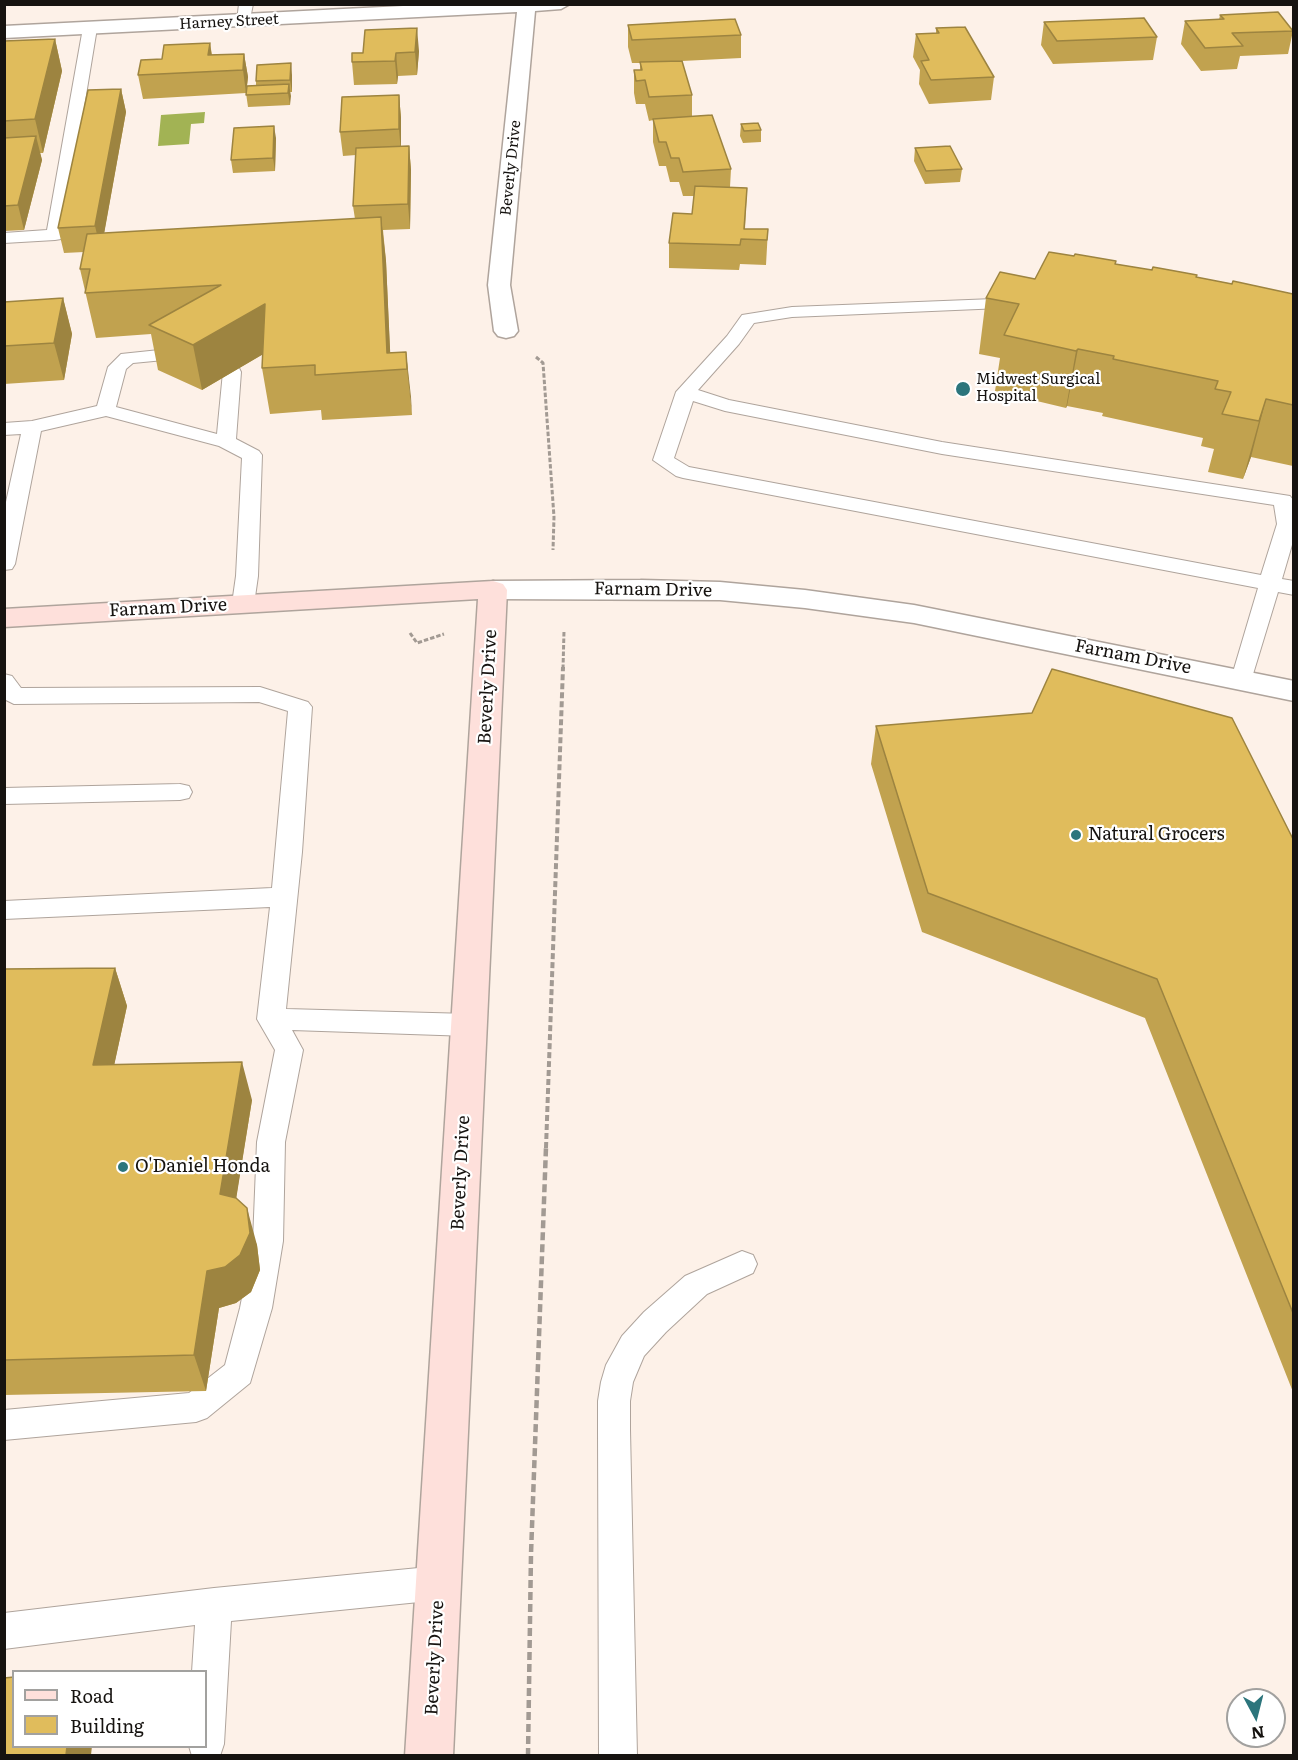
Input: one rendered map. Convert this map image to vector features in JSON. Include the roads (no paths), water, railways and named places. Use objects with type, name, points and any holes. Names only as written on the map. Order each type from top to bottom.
[{"type":"main road","name":"Farnam Drive","points":[[4,618],[494,590]]},
{"type":"main road","name":"Beverly Drive","points":[[429,1755],[494,590]]},
{"type":"street","name":"Harney Street","points":[[4,32],[90,28],[245,13],[561,4]]},
{"type":"street","name":"Beverly Drive","points":[[506,331],[499,285],[527,6]]},
{"type":"street","name":"Farnam Drive","points":[[494,590],[652,589],[720,591],[805,599],[914,614],[1293,691]]},
{"type":"lane","points":[[4,238],[55,235],[90,28]]},
{"type":"lane","points":[[1043,302],[792,312],[748,320],[686,392],[663,460],[683,472],[1293,588]]},
{"type":"lane","points":[[106,410],[117,367],[128,358],[188,352]]},
{"type":"lane","points":[[226,442],[232,372]]},
{"type":"lane","points":[[686,392],[725,405],[942,448],[1288,501],[1287,525],[1242,679]]},
{"type":"lane","points":[[4,429],[32,427],[106,410],[226,442],[252,455],[247,576],[243,604]]},
{"type":"lane","points":[[4,564],[11,495],[32,427]]},
{"type":"lane","points":[[4,1425],[196,1407],[238,1373],[256,1308],[268,1240],[272,1142],[289,1050],[271,1019],[300,707],[260,694],[8,691]]},
{"type":"lane","points":[[4,796],[180,792]]},
{"type":"lane","points":[[4,910],[284,897]]},
{"type":"lane","points":[[271,1019],[469,1025]]},
{"type":"lane","points":[[618,1755],[614,1430],[614,1401],[617,1382],[622,1365],[633,1346],[655,1322],[696,1285],[742,1264]]},
{"type":"lane","points":[[4,1631],[214,1605],[439,1583]]},
{"type":"lane","points":[[207,1714],[214,1605]]},
{"type":"place","name":"Midwest Surgical Hospital","points":[[963,389]]},
{"type":"place","name":"Natural Grocers","points":[[1076,835]]},
{"type":"place","name":"O'Daniel Honda","points":[[123,1167]]}]
